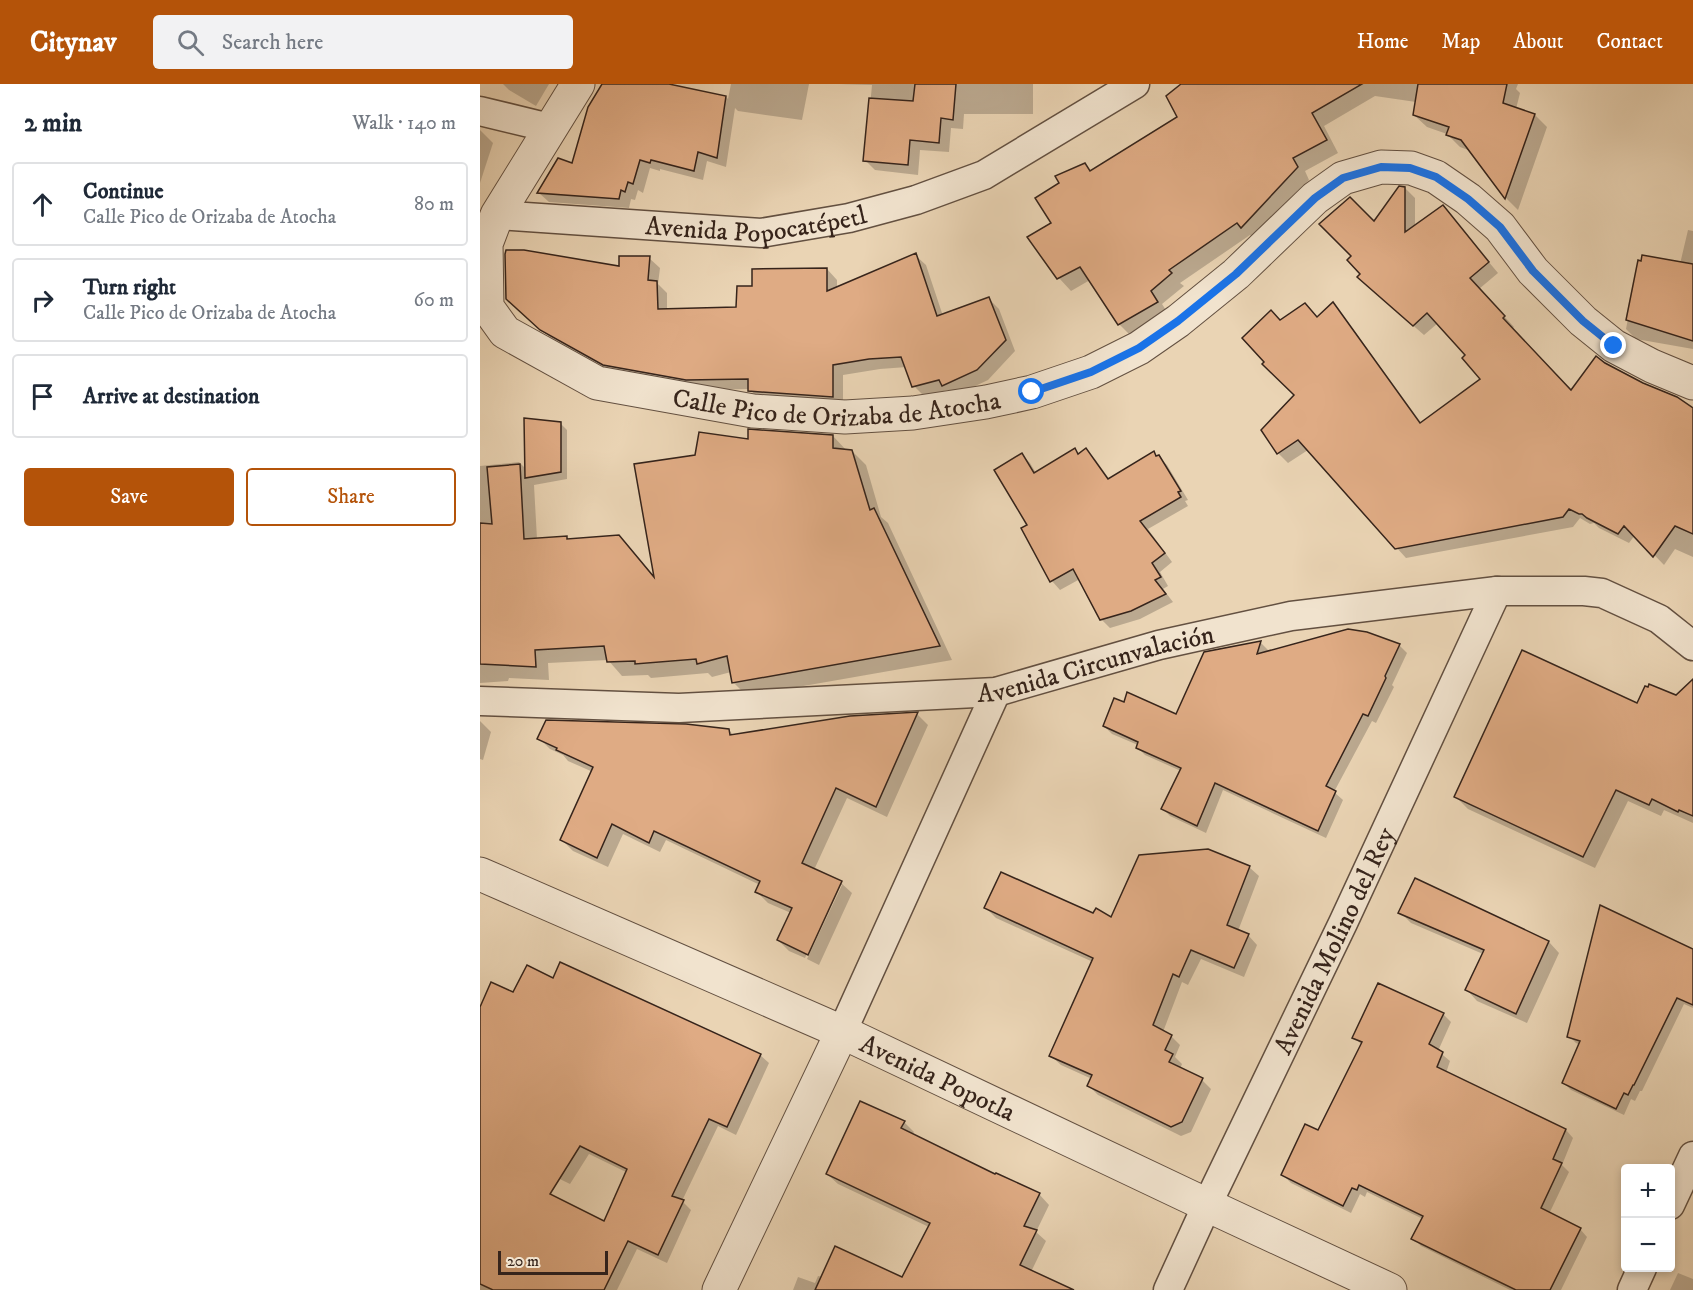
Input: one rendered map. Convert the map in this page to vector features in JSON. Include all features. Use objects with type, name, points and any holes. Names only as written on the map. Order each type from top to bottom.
[{"type":"street","points":[[497,215],[578,84]]},
{"type":"street","name":"Avenida Popocatépetl","points":[[497,215],[761,233],[849,218],[916,200],[984,175],[1136,84]]},
{"type":"street","points":[[480,111],[550,128]]},
{"type":"street","name":"Calle Pico de Orizaba de Atocha","points":[[497,215],[486,244],[487,307],[505,332],[597,383],[753,411],[845,417],[913,413],[986,402],[1032,392],[1091,372],[1139,348],[1178,321],[1236,274],[1315,198],[1343,178],[1381,167],[1410,168],[1436,177],[1468,199],[1500,227],[1533,271],[1583,321],[1614,346],[1652,366],[1693,382]]},
{"type":"street","name":"Avenida Circunvalación","points":[[480,701],[679,708],[996,692],[1159,645],[1291,616],[1497,591],[1602,593],[1659,619],[1693,646]]},
{"type":"street","name":"Avenida Molino del Rey","points":[[1168,1290],[1343,923],[1497,591]]},
{"type":"street","points":[[719,1290],[842,1032],[996,692]]},
{"type":"street","name":"Avenida Popotla","points":[[480,874],[842,1032],[1390,1290]]},
{"type":"street","points":[[1675,1196],[1693,1156]]},
{"type":"street","points":[[1632,1290],[1640,1272]]},
{"type":"building","points":[[602,84],[669,84],[726,96],[717,158],[698,152],[694,171],[651,160],[650,163],[640,160],[633,184],[628,182],[625,192],[621,190],[619,199],[537,193],[558,158],[572,163],[588,107]]},
{"type":"building","points":[[915,84],[956,84],[953,120],[941,118],[939,143],[910,140],[908,165],[863,161],[869,98],[913,101]]},
{"type":"building","points":[[1181,84],[1362,84],[1312,113],[1327,140],[1293,158],[1298,167],[1241,228],[1237,223],[1169,270],[1172,273],[1151,291],[1158,302],[1118,325],[1080,267],[1057,279],[1027,237],[1051,223],[1035,198],[1059,183],[1055,176],[1085,163],[1090,171],[1177,117],[1166,96]]},
{"type":"building","points":[[1418,84],[1507,84],[1503,103],[1535,114],[1505,199],[1461,140],[1446,135],[1449,127],[1413,115]]},
{"type":"building","points":[[1399,186],[1405,187],[1405,232],[1443,205],[1489,262],[1470,278],[1505,316],[1503,318],[1571,390],[1596,356],[1643,383],[1677,397],[1693,408],[1693,534],[1675,526],[1653,557],[1624,526],[1618,534],[1569,509],[1563,517],[1395,549],[1298,440],[1277,454],[1261,430],[1294,395],[1262,364],[1264,362],[1242,338],[1271,310],[1280,320],[1305,303],[1317,317],[1333,302],[1420,423],[1480,379],[1462,358],[1465,355],[1427,313],[1413,326],[1357,277],[1360,274],[1347,260],[1351,256],[1319,224],[1350,197],[1374,221]]},
{"type":"building","points":[[506,250],[524,250],[619,266],[619,256],[650,256],[648,280],[657,281],[658,309],[736,307],[737,286],[752,286],[752,269],[827,268],[827,291],[916,253],[937,316],[989,297],[1006,340],[977,370],[942,386],[939,380],[912,387],[901,357],[833,365],[833,397],[748,391],[748,379],[686,380],[603,365],[540,330],[506,299]]},
{"type":"building","points":[[1642,255],[1693,264],[1693,341],[1626,320],[1638,260],[1641,261]]},
{"type":"building","points":[[524,418],[561,422],[561,472],[525,478]]},
{"type":"building","points":[[748,429],[833,435],[833,448],[852,450],[870,510],[874,508],[940,646],[732,683],[727,656],[697,664],[696,659],[635,664],[635,661],[607,662],[604,646],[535,650],[536,667],[480,664],[480,523],[492,524],[487,467],[520,464],[524,539],[567,536],[567,539],[619,535],[654,577],[634,464],[695,455],[699,432],[748,439]]},
{"type":"building","points":[[1075,448],[1078,454],[1086,448],[1108,479],[1154,451],[1156,456],[1159,455],[1181,491],[1178,492],[1181,497],[1140,521],[1165,553],[1152,563],[1161,577],[1155,580],[1166,594],[1131,611],[1100,620],[1073,569],[1050,582],[1021,528],[1027,525],[994,470],[1022,453],[1034,473]]},
{"type":"building","points":[[1348,629],[1367,632],[1400,644],[1368,716],[1363,714],[1326,786],[1336,791],[1318,831],[1215,783],[1197,826],[1161,809],[1181,768],[1136,748],[1138,742],[1103,726],[1114,698],[1124,702],[1127,692],[1176,714],[1204,652],[1261,641],[1257,654]]},
{"type":"building","points":[[1522,650],[1637,703],[1645,686],[1648,687],[1649,684],[1676,695],[1693,679],[1693,816],[1679,810],[1678,812],[1652,799],[1649,805],[1616,790],[1583,857],[1454,797]]},
{"type":"building","points":[[918,712],[876,807],[836,788],[802,863],[842,881],[808,955],[777,940],[792,908],[755,892],[760,881],[654,831],[649,843],[612,824],[597,858],[560,840],[593,767],[537,739],[546,720],[686,724],[729,729],[730,735],[850,716]]},
{"type":"building","points":[[1208,849],[1250,866],[1227,925],[1249,934],[1234,968],[1191,950],[1179,977],[1173,974],[1153,1025],[1172,1035],[1165,1050],[1173,1054],[1169,1062],[1203,1078],[1182,1122],[1171,1127],[1087,1086],[1092,1075],[1049,1056],[1093,958],[984,908],[1001,872],[1093,913],[1096,908],[1111,917],[1139,855]]},
{"type":"building","points":[[1415,878],[1549,941],[1516,1014],[1465,990],[1484,950],[1398,913]]},
{"type":"building","points":[[1600,905],[1693,949],[1693,1005],[1677,998],[1634,1085],[1628,1095],[1624,1093],[1616,1109],[1562,1083],[1580,1041],[1567,1037]]},
{"type":"building","points":[[560,962],[761,1054],[727,1127],[709,1119],[672,1196],[684,1200],[658,1255],[628,1241],[604,1290],[493,1290],[480,1284],[480,1007],[491,982],[513,992],[527,965],[553,978]],"holes":[[[580,1146],[627,1169],[604,1221],[550,1194]]]},
{"type":"building","points":[[1378,983],[1444,1013],[1429,1044],[1443,1052],[1437,1067],[1566,1129],[1553,1159],[1562,1163],[1541,1208],[1581,1228],[1550,1290],[1516,1290],[1411,1239],[1423,1216],[1359,1185],[1357,1190],[1352,1188],[1343,1206],[1281,1175],[1305,1124],[1318,1130],[1362,1042],[1352,1038]]},
{"type":"building","points":[[860,1101],[905,1121],[901,1128],[995,1174],[1040,1193],[1024,1226],[1037,1230],[1020,1265],[1074,1290],[815,1290],[835,1246],[902,1277],[930,1223],[826,1174]]},
{"type":"route","points":[[1032,392],[1091,372],[1139,348],[1178,321],[1236,274],[1315,198],[1343,178],[1381,167],[1410,168],[1436,177],[1468,199],[1500,227],[1533,271],[1583,321],[1614,346]]}]
